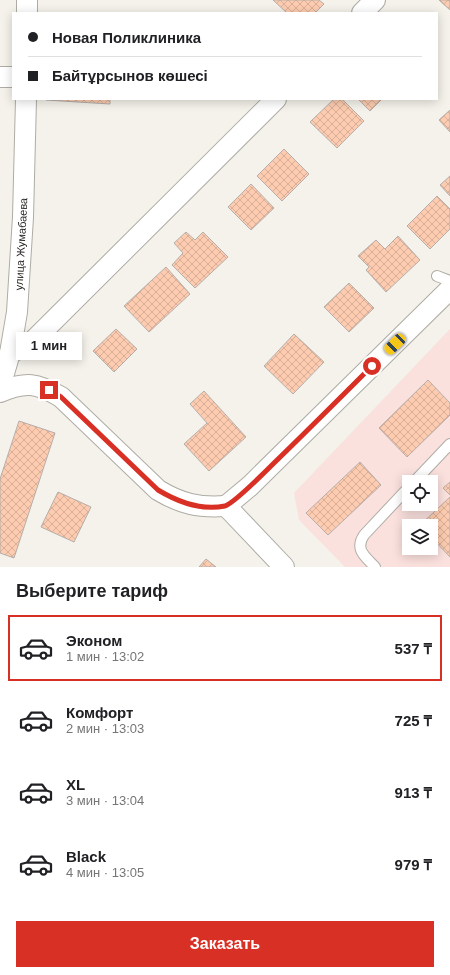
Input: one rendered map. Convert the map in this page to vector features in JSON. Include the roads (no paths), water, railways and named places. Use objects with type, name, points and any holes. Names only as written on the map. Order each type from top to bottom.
[{"type":"street","points":[[26,0],[27,12]]},
{"type":"street","points":[[363,12],[375,0]]},
{"type":"street","points":[[0,77],[12,77]]},
{"type":"street","name":"улица Жумабаева","points":[[0,387],[10,353],[8,312],[23,217],[26,100]]},
{"type":"street","points":[[10,353],[30,344],[275,100]]},
{"type":"street","points":[[0,392],[12,387],[29,384],[49,390],[61,397],[158,490],[172,499],[195,506],[226,506],[250,486],[444,282]]},
{"type":"street","points":[[226,506],[284,567]]},
{"type":"lane","points":[[444,282],[450,281]]},
{"type":"lane","points":[[421,475],[450,444]]},
{"type":"lane","points":[[375,567],[362,553],[360,540],[402,495]]}]
